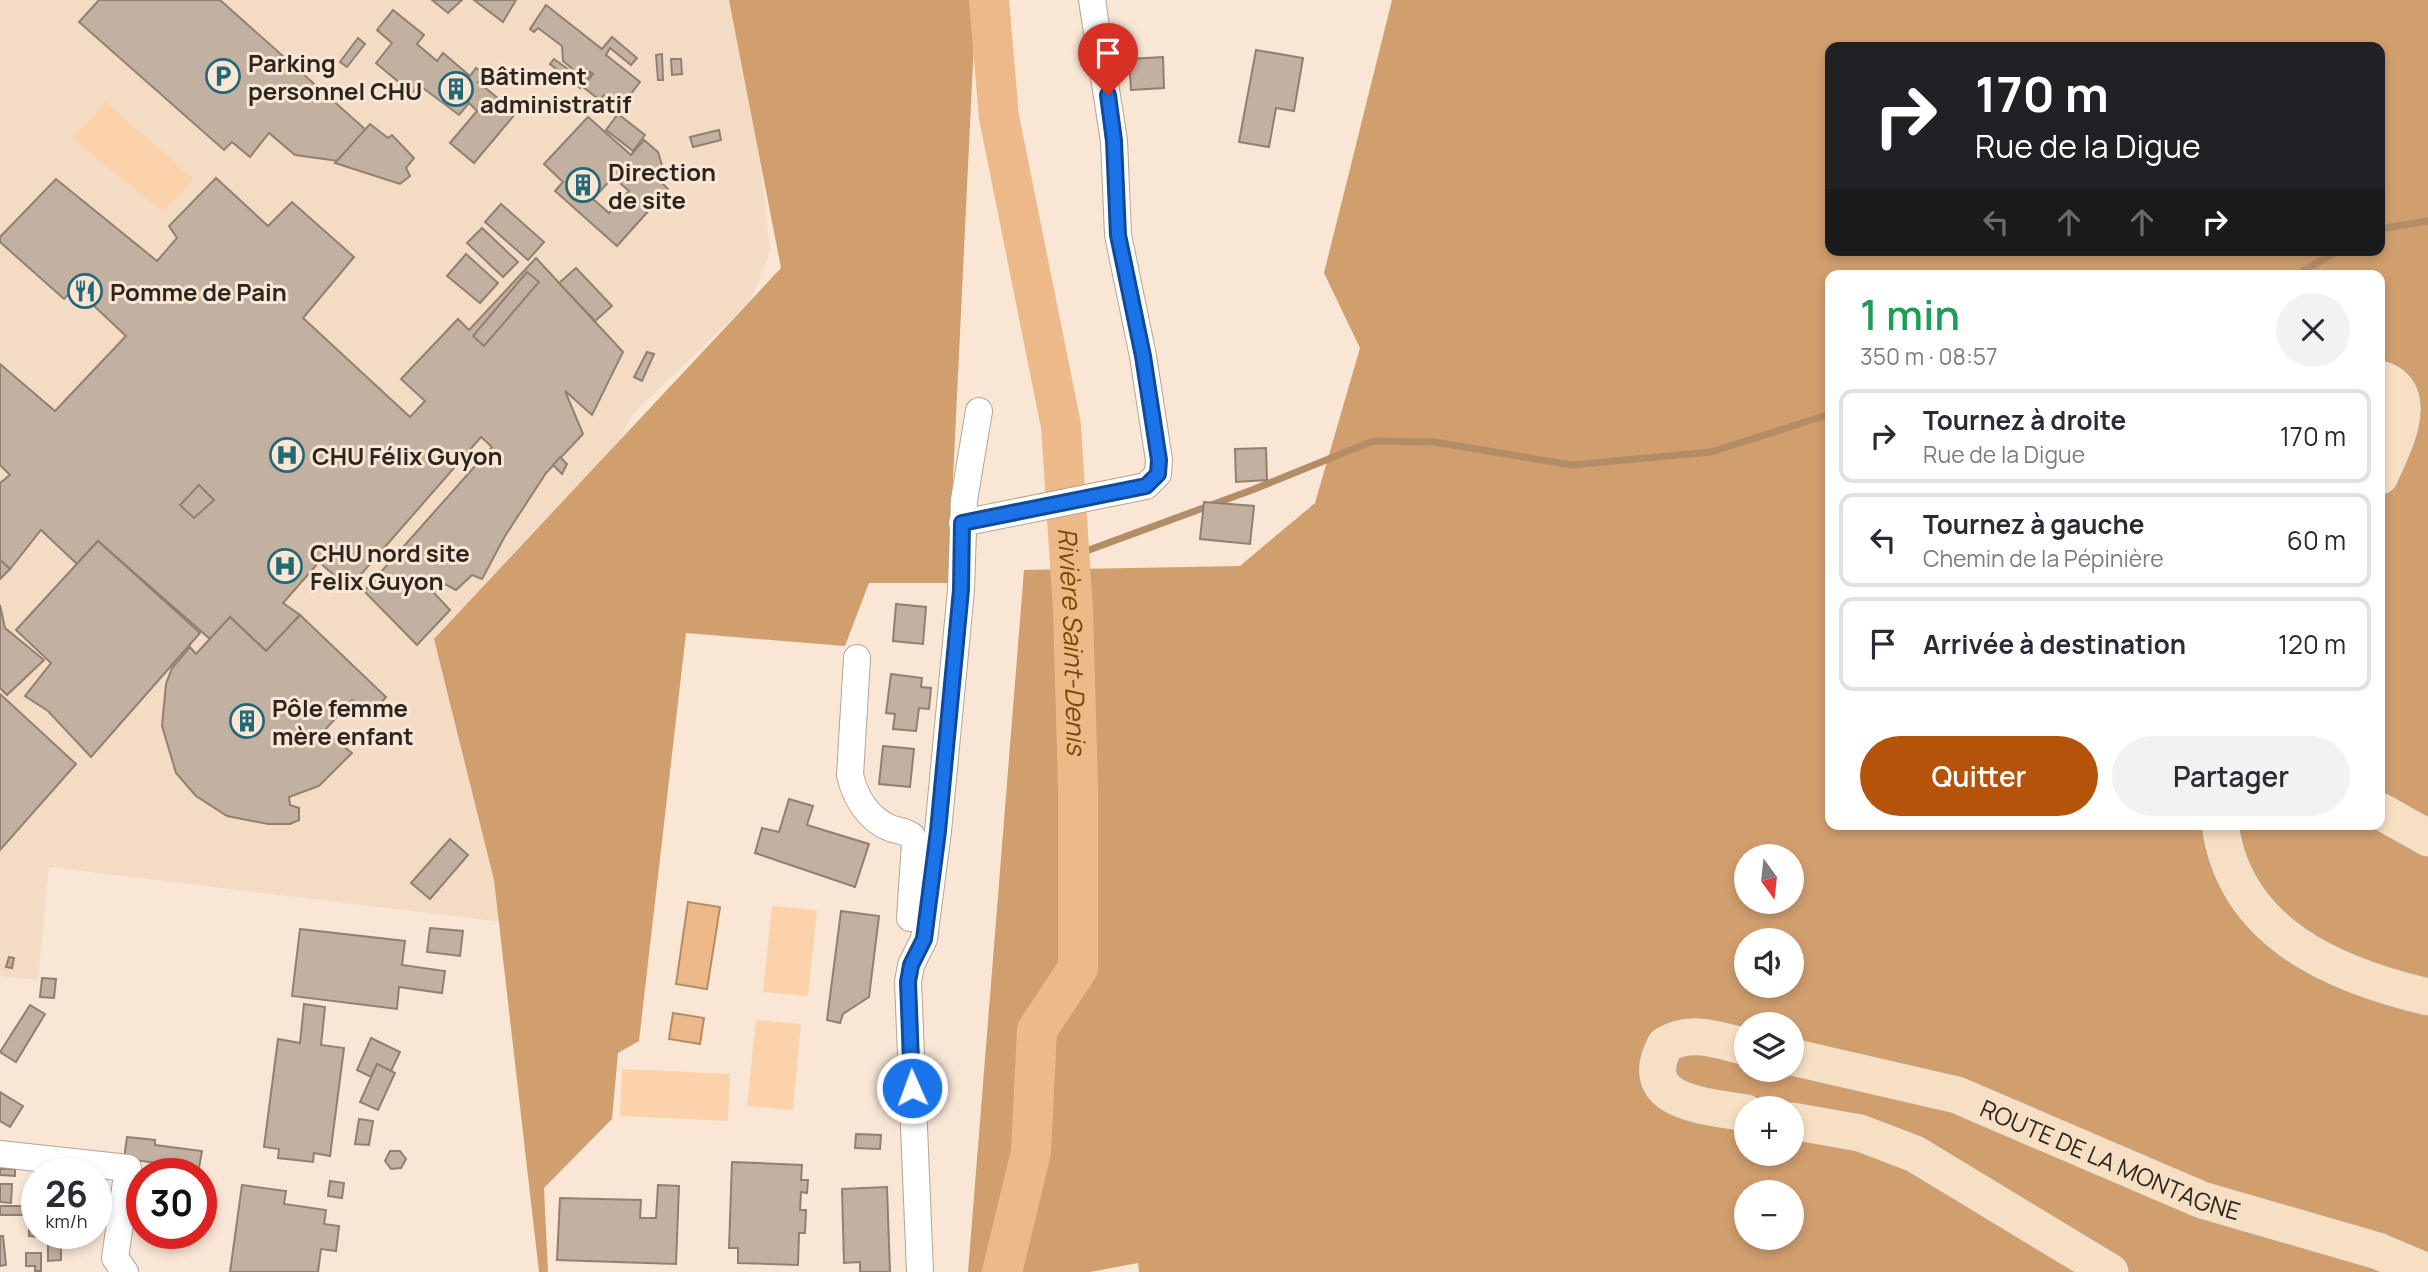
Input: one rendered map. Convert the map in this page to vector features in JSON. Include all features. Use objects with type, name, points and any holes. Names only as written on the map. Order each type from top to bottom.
[{"type":"main road","points":[[2385,382],[2395,388],[2402,401],[2403,415],[2385,463]]},
{"type":"main road","points":[[2385,814],[2428,838]]},
{"type":"main road","points":[[2221,830],[2239,887],[2267,923],[2316,959],[2380,985],[2428,997]]},
{"type":"main road","points":[[1734,1044],[1699,1036],[1677,1037],[1665,1045],[1658,1058],[1657,1071],[1660,1084],[1669,1093],[1687,1103],[1734,1111]]},
{"type":"main road","name":"ROUTE DE LA MONTAGNE","points":[[1804,1060],[1957,1095],[2202,1200],[2378,1251],[2427,1272]]},
{"type":"main road","points":[[1804,1123],[1860,1133],[1915,1154],[2110,1272]]},
{"type":"street","points":[[969,522],[1129,489],[1153,481],[1158,474],[1159,460],[1143,356],[1118,235],[1114,141],[1092,0]]},
{"type":"street","points":[[911,965],[924,939],[938,831],[979,411]]},
{"type":"street","points":[[857,658],[850,775],[853,788],[867,811],[878,822],[908,832],[915,843],[909,940],[909,1035],[919,1272]]},
{"type":"street","points":[[0,1154],[128,1168],[115,1258],[125,1272]]},
{"type":"shaded area","name":"CHU Félix Guyon","points":[[0,0],[743,0],[770,252],[750,301],[630,417],[510,714],[503,922],[49,867],[38,980],[0,976]]},
{"type":"shaded area","points":[[729,0],[976,0],[948,583],[869,583],[845,646],[686,633],[639,1041],[618,1053],[612,1119],[544,1188],[548,1272],[539,1272],[494,880],[434,639],[781,268]]},
{"type":"shaded area","points":[[1392,0],[2428,0],[2428,1272],[1139,1272],[1138,1263],[1090,1272],[968,1272],[1024,570],[1240,566],[1315,503],[1360,348],[1324,273]]},
{"type":"shaded area","points":[[106,102],[193,179],[164,212],[72,139]]},
{"type":"shaded area","points":[[688,902],[720,907],[707,989],[676,984]]},
{"type":"shaded area","points":[[772,906],[817,910],[808,996],[763,992]]},
{"type":"shaded area","points":[[673,1013],[704,1018],[700,1044],[669,1039]]},
{"type":"shaded area","points":[[756,1020],[801,1024],[793,1110],[747,1106]]},
{"type":"shaded area","points":[[622,1069],[730,1074],[728,1121],[620,1116]]},
{"type":"building","name":"Parking personnel CHU","points":[[99,0],[220,0],[366,130],[338,161],[295,155],[269,133],[250,157],[232,142],[224,150],[79,22]]},
{"type":"building","name":"Bâtiment administratif","points":[[432,0],[462,0],[448,13]]},
{"type":"building","name":"Bâtiment administratif","points":[[474,0],[516,0],[503,22]]},
{"type":"building","points":[[546,5],[602,49],[612,37],[637,58],[631,65],[610,48],[606,55],[640,82],[620,108],[604,95],[600,100],[583,87],[593,74],[586,69],[581,76],[563,61],[562,46],[538,28],[534,32],[530,29]]},
{"type":"building","name":"Bâtiment administratif","points":[[393,10],[424,35],[417,44],[437,61],[443,53],[470,76],[476,68],[484,74],[478,82],[516,113],[474,163],[450,143],[477,111],[469,103],[459,115],[419,85],[412,93],[376,63],[392,43],[377,30]]},
{"type":"building","points":[[358,38],[365,44],[347,67],[340,62]]},
{"type":"building","points":[[1256,50],[1303,58],[1294,111],[1276,108],[1269,147],[1239,142]]},
{"type":"building","points":[[662,54],[663,80],[658,80],[656,55]]},
{"type":"building","points":[[1163,57],[1164,88],[1131,90],[1129,59]]},
{"type":"building","points":[[554,59],[580,78],[586,71],[591,74],[580,88],[550,64]]},
{"type":"building","points":[[671,59],[681,59],[682,74],[672,75]]},
{"type":"building","points":[[618,114],[645,135],[633,151],[606,130]]},
{"type":"building","name":"Direction de site","points":[[588,117],[631,155],[644,140],[658,152],[664,172],[658,179],[668,189],[617,246],[555,191],[563,182],[544,164]],"holes":[[[613,177],[629,191],[609,213],[593,199]]]},
{"type":"building","points":[[370,124],[388,138],[392,135],[414,158],[406,168],[410,176],[400,184],[335,163]]},
{"type":"building","points":[[719,130],[721,140],[693,147],[690,137]]},
{"type":"building","points":[[216,178],[268,226],[292,202],[354,257],[303,318],[410,417],[425,401],[401,379],[458,319],[469,330],[536,258],[623,352],[592,415],[565,391],[583,434],[546,473],[505,536],[482,579],[472,575],[456,590],[443,583],[434,593],[450,610],[417,645],[364,591],[492,447],[481,437],[349,588],[319,562],[283,603],[300,615],[266,651],[230,617],[210,639],[98,541],[77,564],[41,530],[10,569],[0,560],[0,483],[10,475],[0,465],[0,364],[55,411],[126,336],[75,288],[64,299],[0,242],[0,237],[56,179],[157,261],[177,238],[169,226]]},
{"type":"building","points":[[501,204],[544,242],[528,260],[485,222]]},
{"type":"building","points":[[482,228],[518,262],[503,277],[467,243]]},
{"type":"building","points":[[466,254],[498,283],[480,303],[447,276]]},
{"type":"building","points":[[576,268],[612,306],[595,321],[559,283]]},
{"type":"building","points":[[527,272],[539,282],[484,346],[473,336]]},
{"type":"building","points":[[647,352],[654,354],[642,381],[634,377]]},
{"type":"building","points":[[1266,448],[1267,480],[1236,482],[1235,449]]},
{"type":"building","points":[[560,457],[567,464],[562,474],[553,465]]},
{"type":"building","points":[[199,485],[214,500],[194,518],[180,505]]},
{"type":"building","points":[[1204,502],[1254,506],[1250,544],[1200,539]]},
{"type":"building","points":[[98,541],[200,633],[91,757],[48,711],[25,696],[51,663],[16,630]]},
{"type":"building","points":[[0,560],[10,569],[0,579]]},
{"type":"building","points":[[896,604],[926,607],[923,644],[893,641]]},
{"type":"building","points":[[0,605],[5,628],[44,660],[7,695],[0,688]]},
{"type":"building","name":"Pôle femme mère enfant","points":[[300,615],[386,697],[370,715],[352,700],[324,731],[352,753],[319,786],[289,797],[290,805],[299,808],[299,820],[290,824],[268,824],[227,816],[196,796],[176,773],[162,726],[166,684],[172,668],[190,647],[196,654],[230,617],[266,651]]},
{"type":"building","points":[[891,674],[922,678],[921,687],[931,688],[929,709],[919,708],[916,731],[893,729],[895,714],[886,713]]},
{"type":"building","points":[[0,694],[76,764],[0,850]]},
{"type":"building","points":[[883,746],[914,749],[910,787],[879,784]]},
{"type":"building","points":[[789,799],[813,806],[807,825],[869,844],[855,887],[755,853],[762,828],[779,832]]},
{"type":"building","points":[[450,839],[468,855],[430,899],[411,883]]},
{"type":"building","points":[[841,911],[879,916],[869,997],[843,1014],[840,1023],[827,1020]]},
{"type":"building","points":[[430,928],[463,931],[460,956],[427,952]]},
{"type":"building","points":[[300,929],[405,941],[402,965],[445,971],[442,993],[399,987],[397,1009],[292,996]]},
{"type":"building","points":[[9,957],[14,958],[12,968],[6,967]]},
{"type":"building","points":[[42,978],[56,979],[54,998],[40,997]]},
{"type":"building","points":[[304,1004],[325,1007],[321,1045],[344,1048],[330,1156],[314,1153],[313,1162],[278,1158],[279,1149],[264,1147],[278,1039],[300,1043]]},
{"type":"building","points":[[30,1005],[45,1014],[16,1062],[0,1052]]},
{"type":"building","points":[[371,1038],[400,1052],[391,1071],[377,1064],[371,1077],[357,1070]]},
{"type":"building","points":[[377,1064],[395,1073],[378,1110],[360,1102]]},
{"type":"building","points":[[0,1092],[23,1106],[10,1127],[0,1121]]},
{"type":"building","points":[[359,1119],[373,1121],[369,1145],[355,1144]]},
{"type":"building","points":[[856,1134],[881,1135],[880,1149],[855,1148]]},
{"type":"building","points":[[127,1137],[155,1140],[155,1145],[202,1151],[201,1158],[124,1159]]},
{"type":"building","points":[[390,1151],[400,1151],[406,1159],[401,1168],[391,1169],[385,1161]]},
{"type":"building","points":[[732,1162],[802,1165],[801,1180],[808,1180],[807,1193],[801,1192],[800,1210],[806,1210],[805,1233],[799,1233],[798,1265],[738,1263],[738,1248],[729,1248]]},
{"type":"building","points":[[0,1169],[15,1169],[15,1176],[0,1175]]},
{"type":"building","points":[[330,1181],[344,1183],[342,1198],[328,1196]]},
{"type":"building","points":[[0,1184],[12,1184],[11,1203],[0,1202]]},
{"type":"building","points":[[242,1185],[286,1191],[284,1204],[326,1210],[324,1224],[339,1226],[336,1251],[321,1249],[318,1272],[230,1272]]},
{"type":"building","points":[[658,1185],[679,1186],[676,1264],[557,1260],[560,1198],[641,1200],[640,1218],[656,1218]]},
{"type":"building","points":[[887,1187],[890,1272],[860,1272],[860,1262],[844,1263],[842,1189]]},
{"type":"building","points":[[0,1206],[21,1206],[21,1215],[0,1215]]},
{"type":"building","points":[[0,1236],[3,1236],[6,1265],[0,1266]]},
{"type":"building","points":[[48,1249],[61,1249],[61,1260],[48,1261]]},
{"type":"building","points":[[26,1253],[41,1253],[41,1271],[35,1271],[35,1266],[26,1266]]},
{"type":"waterway","name":"Rivière Saint-Denis","points":[[989,0],[999,117],[1061,426],[1073,610],[1078,787],[1078,968],[1037,1030],[1031,1152],[1002,1272]]},
{"type":"waterway","points":[[2385,228],[2428,221]]},
{"type":"waterway","points":[[2305,270],[2329,256]]},
{"type":"waterway","points":[[1070,557],[1252,490],[1373,441],[1435,442],[1571,465],[1711,452],[1825,416]]},
{"type":"place","name":"Parking personnel CHU","points":[[223,76]]},
{"type":"place","name":"Bâtiment administratif","points":[[456,89]]},
{"type":"place","name":"Direction de site","points":[[583,185]]},
{"type":"place","name":"Pomme de Pain","points":[[85,291]]},
{"type":"place","name":"CHU Félix Guyon","points":[[287,455]]},
{"type":"place","name":"CHU nord site Felix Guyon","points":[[285,566]]},
{"type":"place","name":"Pôle femme mère enfant","points":[[247,721]]},
{"type":"route","points":[[912,1088],[908,982],[911,965],[924,939],[938,831],[961,590],[962,523],[1146,486],[1158,474],[1159,460],[1143,356],[1118,235],[1114,141],[1108,95]]}]
